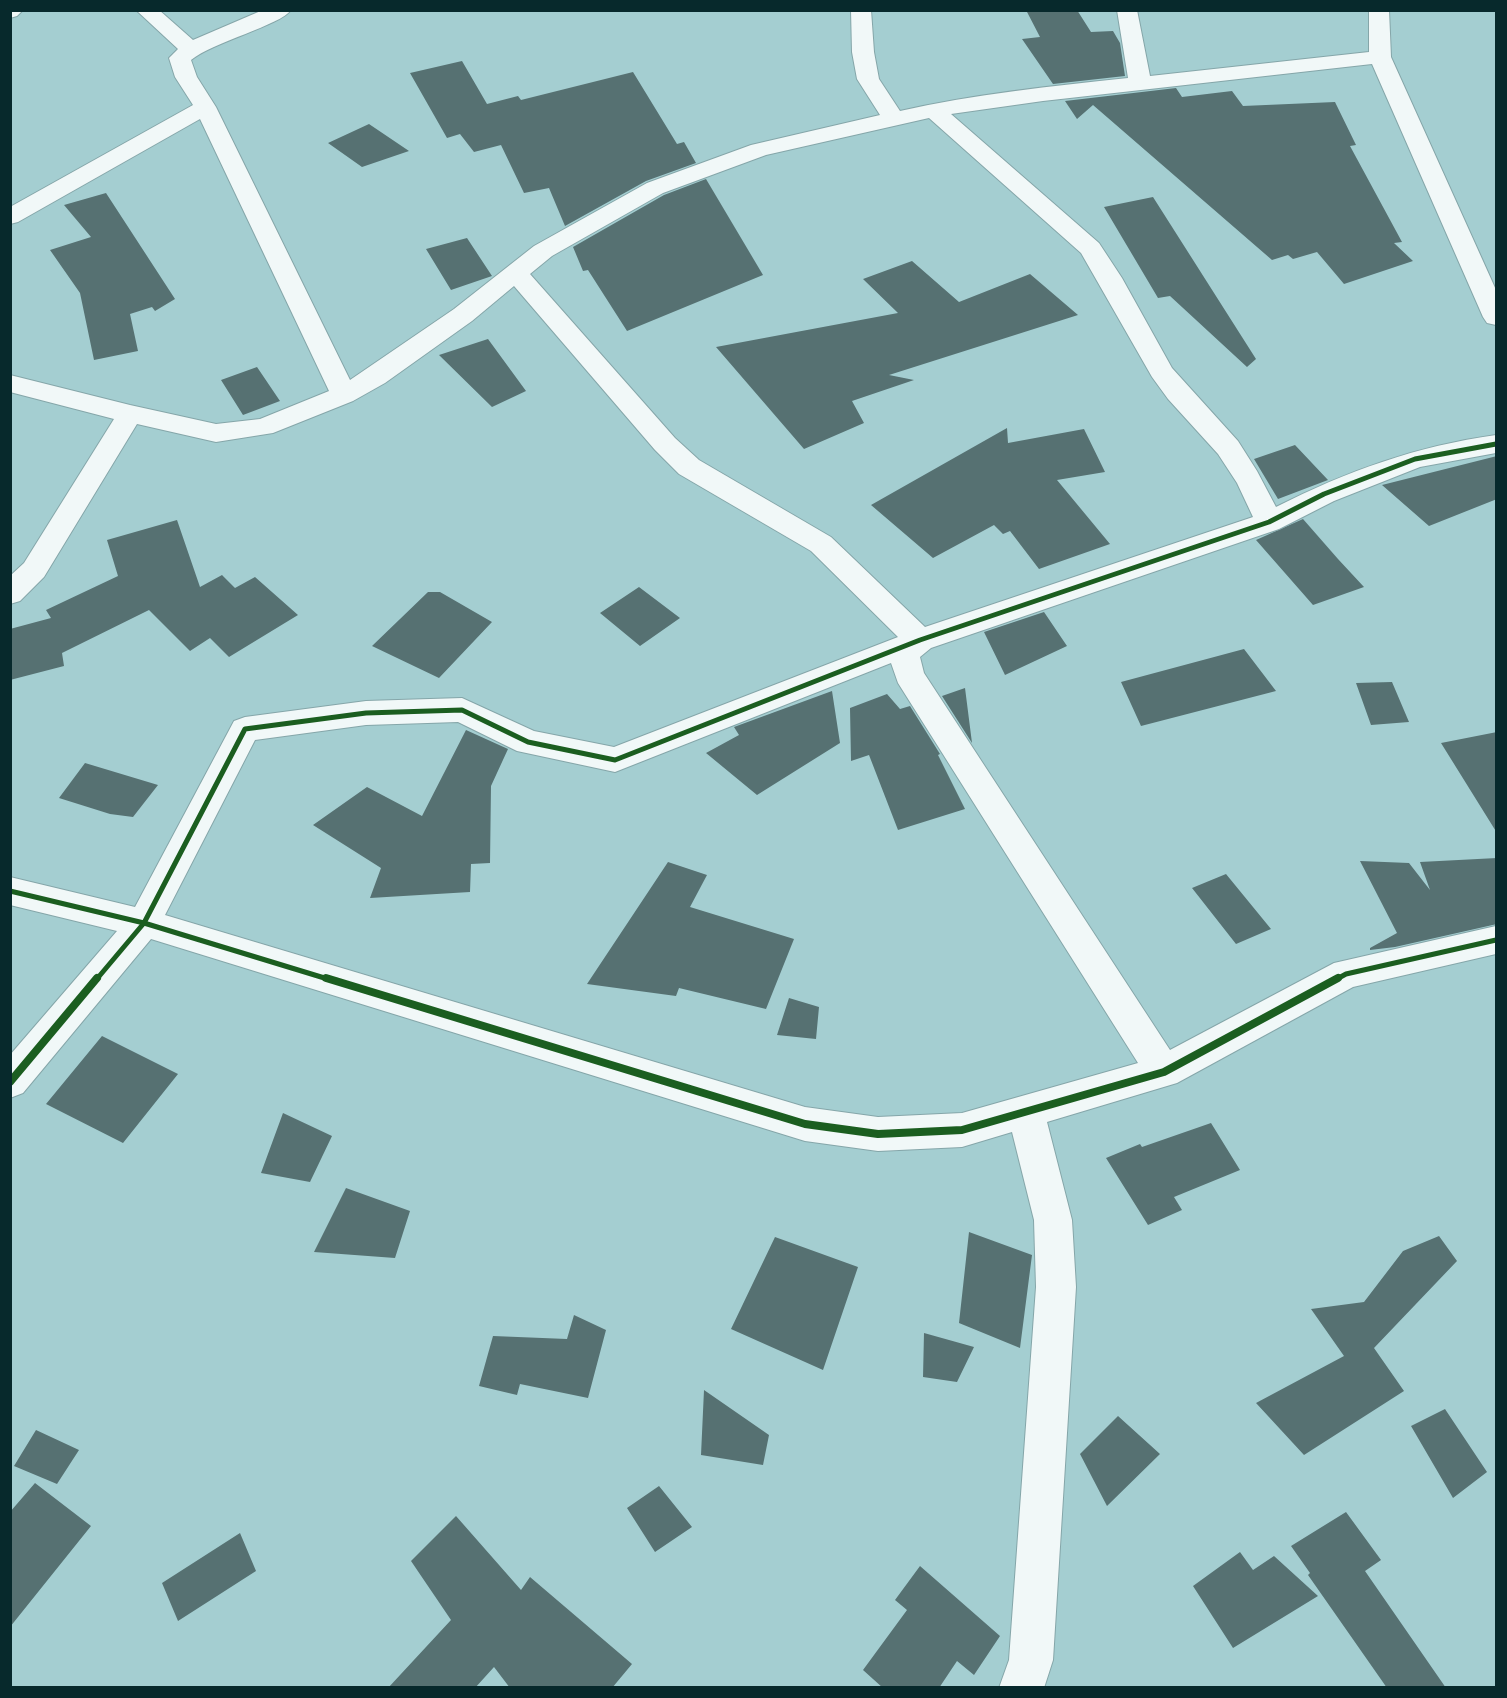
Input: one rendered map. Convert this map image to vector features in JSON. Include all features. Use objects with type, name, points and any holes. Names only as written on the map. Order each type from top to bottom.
[{"type":"street","points":[[146,10],[190,48]]},
{"type":"street","points":[[281,10],[254,24],[190,48],[180,58],[186,77],[205,107],[344,395]]},
{"type":"street","points":[[861,10],[863,52],[868,79],[894,119]]},
{"type":"street","points":[[1127,10],[1140,83]]},
{"type":"street","points":[[1379,10],[1380,57],[1497,316]]},
{"type":"street","points":[[10,383],[130,414],[216,433],[264,427],[344,395],[376,377],[463,315],[543,251],[655,188],[759,150],[933,111],[1043,94],[1380,57]]},
{"type":"street","points":[[10,217],[205,107]]},
{"type":"street","points":[[933,111],[1089,248],[1106,271],[1160,370],[1172,387],[1209,425],[1244,468],[1269,522]]},
{"type":"street","points":[[516,273],[665,444],[689,467],[821,544],[920,640]]},
{"type":"street","points":[[10,594],[34,570],[130,414]]},
{"type":"street","points":[[10,1082],[144,923],[245,729],[366,713],[462,710],[528,742],[615,760],[920,640],[1269,522],[1324,494],[1415,459],[1497,444]]},
{"type":"street","points":[[920,640],[904,653],[909,675],[1164,1072]]},
{"type":"street","points":[[10,891],[144,923],[805,1124],[878,1134],[962,1130],[1164,1072],[1347,974],[1497,940]]},
{"type":"street","points":[[1026,1112],[1053,1220],[1056,1287],[1032,1678]]},
{"type":"building","points":[[1026,10],[1077,10],[1091,32],[1113,31],[1120,43],[1125,76],[1053,84],[1022,39],[1040,37]]},
{"type":"building","points":[[462,61],[487,104],[518,96],[521,100],[633,72],[677,144],[684,142],[696,163],[646,181],[565,226],[549,188],[524,193],[501,145],[474,152],[460,134],[447,138],[410,73]]},
{"type":"building","points":[[1176,88],[1182,97],[1232,91],[1243,106],[1335,102],[1356,145],[1350,146],[1402,242],[1394,243],[1413,261],[1344,284],[1317,252],[1293,259],[1288,255],[1272,260],[1093,105],[1077,119],[1065,101]]},
{"type":"building","points":[[369,124],[409,151],[362,167],[328,143]]},
{"type":"building","points":[[706,179],[763,275],[627,331],[588,270],[583,271],[573,247],[664,195]]},
{"type":"building","points":[[106,193],[175,299],[155,311],[152,307],[130,314],[138,351],[94,360],[80,293],[50,250],[91,237],[64,205]]},
{"type":"building","points":[[1153,197],[1256,359],[1247,367],[1170,296],[1158,298],[1104,207]]},
{"type":"building","points":[[467,238],[492,276],[451,290],[426,249]]},
{"type":"building","points":[[912,261],[959,302],[1030,274],[1078,315],[889,375],[914,380],[852,401],[864,423],[804,449],[716,347],[898,313],[863,279]]},
{"type":"building","points":[[488,339],[526,391],[492,407],[439,355]]},
{"type":"building","points":[[257,367],[280,401],[243,415],[221,380]]},
{"type":"building","points":[[1007,428],[1008,443],[1084,429],[1105,472],[1057,480],[1110,544],[1039,569],[1010,531],[1003,534],[994,525],[933,558],[871,505]]},
{"type":"building","points":[[1295,445],[1328,480],[1278,499],[1254,459]]},
{"type":"building","points":[[1497,456],[1497,499],[1429,526],[1382,485]]},
{"type":"building","points":[[1303,519],[1364,587],[1313,605],[1256,540]]},
{"type":"building","points":[[177,520],[200,587],[222,575],[235,588],[255,577],[298,615],[229,657],[210,638],[190,651],[149,610],[62,653],[64,666],[10,680],[10,629],[51,618],[46,610],[118,576],[107,540]]},
{"type":"building","points":[[639,587],[680,618],[640,646],[600,613]]},
{"type":"building","points":[[428,592],[440,592],[492,622],[439,678],[372,646]]},
{"type":"building","points":[[1044,612],[1067,646],[1005,675],[984,632]]},
{"type":"building","points":[[1244,649],[1276,691],[1141,726],[1121,682]]},
{"type":"building","points":[[1392,682],[1409,722],[1371,725],[1356,683]]},
{"type":"building","points":[[965,688],[972,743],[942,696]]},
{"type":"building","points":[[832,691],[840,743],[757,795],[706,753],[739,735],[734,727]]},
{"type":"building","points":[[887,694],[900,709],[910,706],[940,754],[938,755],[965,809],[898,830],[869,755],[851,761],[850,708]]},
{"type":"building","points":[[466,730],[508,749],[491,786],[490,863],[471,864],[470,892],[370,898],[381,868],[313,825],[367,787],[422,816]]},
{"type":"building","points":[[1497,732],[1497,833],[1441,743]]},
{"type":"building","points":[[85,763],[158,785],[133,817],[110,814],[59,798]]},
{"type":"building","points":[[1497,858],[1497,924],[1395,947],[1370,950],[1397,933],[1360,861],[1409,863],[1430,890],[1420,862]]},
{"type":"building","points":[[668,862],[707,875],[690,907],[794,939],[766,1009],[679,988],[676,996],[587,984]]},
{"type":"building","points":[[1226,874],[1271,929],[1236,944],[1192,888]]},
{"type":"building","points":[[789,998],[819,1007],[816,1039],[777,1035]]},
{"type":"building","points":[[102,1036],[178,1074],[123,1143],[46,1104]]},
{"type":"building","points":[[283,1113],[332,1136],[310,1182],[261,1173]]},
{"type":"building","points":[[1211,1123],[1240,1170],[1174,1197],[1182,1210],[1148,1225],[1106,1158],[1140,1144],[1142,1147]]},
{"type":"building","points":[[346,1188],[410,1211],[395,1258],[314,1252]]},
{"type":"building","points":[[969,1232],[1032,1255],[1020,1348],[959,1323]]},
{"type":"building","points":[[1439,1236],[1457,1261],[1374,1348],[1404,1391],[1304,1455],[1256,1403],[1344,1356],[1311,1309],[1364,1302],[1403,1251]]},
{"type":"building","points":[[775,1237],[858,1267],[823,1370],[731,1329]]},
{"type":"building","points":[[574,1315],[606,1330],[588,1398],[520,1384],[517,1395],[479,1386],[493,1336],[567,1339]]},
{"type":"building","points":[[924,1333],[974,1347],[957,1382],[923,1377]]},
{"type":"building","points":[[704,1390],[769,1435],[763,1465],[701,1455]]},
{"type":"building","points":[[1445,1409],[1487,1472],[1453,1498],[1411,1426]]},
{"type":"building","points":[[1118,1416],[1160,1454],[1107,1506],[1080,1454]]},
{"type":"building","points":[[36,1430],[79,1450],[57,1484],[14,1466]]},
{"type":"building","points":[[35,1483],[91,1526],[10,1627],[10,1512]]},
{"type":"building","points":[[659,1486],[692,1527],[655,1552],[627,1508]]},
{"type":"building","points":[[1346,1512],[1381,1560],[1365,1571],[1446,1688],[1387,1688],[1308,1575],[1310,1573],[1291,1546]]},
{"type":"building","points":[[456,1516],[521,1590],[530,1577],[632,1664],[612,1688],[510,1688],[494,1667],[475,1688],[388,1688],[451,1620],[411,1561]]},
{"type":"building","points":[[240,1533],[256,1571],[178,1621],[162,1583]]},
{"type":"building","points":[[1240,1552],[1253,1570],[1274,1556],[1318,1596],[1233,1648],[1193,1586]]},
{"type":"building","points":[[920,1566],[1000,1636],[974,1675],[957,1661],[939,1688],[883,1688],[863,1670],[907,1610],[895,1600]]},
{"type":"cycle path","points":[[10,1082],[144,923],[245,729],[366,713],[462,710],[528,742],[615,760],[920,640],[1269,522],[1324,494],[1415,459],[1496,444]]},
{"type":"cycle path","points":[[10,891],[144,923],[805,1124],[878,1134],[962,1130],[1164,1072],[1346,974],[1496,940]]}]
